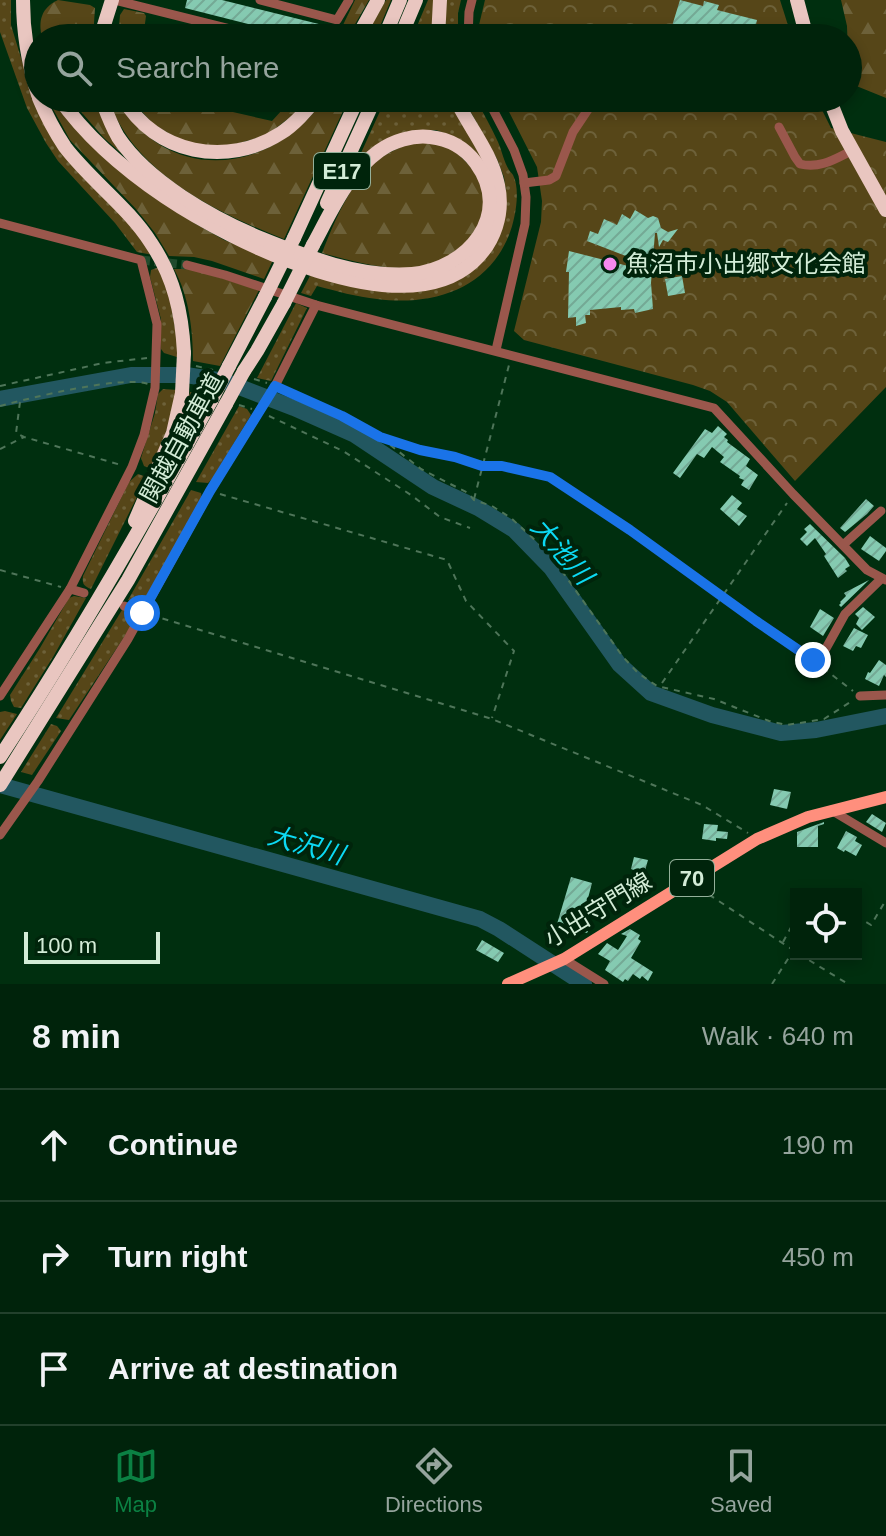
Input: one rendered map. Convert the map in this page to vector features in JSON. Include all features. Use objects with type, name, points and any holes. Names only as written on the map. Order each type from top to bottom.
[{"type":"highway","points":[[24,0],[26,24]]},
{"type":"highway","points":[[24,0],[25,24]]},
{"type":"highway","points":[[105,24],[113,0]]},
{"type":"highway","points":[[108,24],[113,0]]},
{"type":"highway","points":[[365,24],[378,0]]},
{"type":"highway","points":[[390,24],[400,0]]},
{"type":"highway","points":[[406,24],[416,0]]},
{"type":"highway","points":[[439,24],[440,0]]},
{"type":"highway","points":[[797,0],[803,24]]},
{"type":"highway","points":[[46,112],[64,145],[136,222],[164,264],[179,305],[185,359],[182,393],[173,433],[143,505],[73,642]]},
{"type":"highway","points":[[70,112],[122,165],[165,197],[250,245],[315,269],[368,283],[399,285],[428,283],[462,271],[481,254],[494,233],[500,198],[495,174],[463,112]]},
{"type":"highway","points":[[106,112],[128,149],[152,174],[185,198],[264,239],[295,252],[354,269],[413,274],[437,269],[464,255],[478,239],[486,222],[489,200],[485,179],[467,153],[450,142],[427,137],[402,140],[379,151],[357,172],[305,242]]},
{"type":"highway","points":[[134,112],[162,139],[187,149],[215,153],[243,149],[268,140],[291,126],[304,112]]},
{"type":"highway","name":"関越自動車道","points":[[0,757],[218,402],[243,372],[282,302],[353,112]]},
{"type":"highway","name":"関越自動車道","points":[[243,372],[265,297],[305,242],[368,112]]},
{"type":"highway","points":[[835,112],[886,210]]},
{"type":"highway","name":"関越自動車道","points":[[0,785],[128,580],[218,402]]},
{"type":"main road","name":"小出守門線","points":[[508,984],[564,959],[757,839],[808,817],[886,797]]},
{"type":"street","points":[[113,0],[210,24]]},
{"type":"street","points":[[260,0],[337,20],[349,0]]},
{"type":"street","points":[[469,24],[472,0]]},
{"type":"street","points":[[494,112],[523,175],[525,224],[496,350]]},
{"type":"street","points":[[524,183],[549,180],[556,176],[573,132],[586,112]]},
{"type":"street","points":[[779,127],[800,164],[816,166],[853,150]]},
{"type":"street","points":[[0,223],[141,260],[157,324],[155,388],[144,435],[132,467],[70,589],[0,696]]},
{"type":"street","points":[[187,265],[316,305],[714,408],[867,570],[884,580],[845,614],[818,663]]},
{"type":"street","points":[[0,835],[128,639],[210,491],[275,386],[316,305]]},
{"type":"street","points":[[843,545],[881,511]]},
{"type":"street","points":[[70,589],[84,593]]},
{"type":"street","points":[[124,606],[142,613]]},
{"type":"street","points":[[860,696],[886,695]]},
{"type":"street","points":[[831,810],[886,843]]},
{"type":"street","points":[[564,959],[604,984]]},
{"type":"path","points":[[474,500],[511,355]]},
{"type":"path","points":[[0,386],[103,363],[157,357]]},
{"type":"path","points":[[185,359],[214,370]]},
{"type":"path","points":[[243,372],[342,416],[380,437],[421,469],[511,518],[549,553],[623,657],[638,673],[657,686],[728,703],[769,721],[787,725],[824,719],[860,696],[630,530],[550,477],[502,466],[482,466],[380,437]]},
{"type":"path","points":[[20,401],[16,433],[132,467]]},
{"type":"path","points":[[0,449],[24,437]]},
{"type":"path","points":[[210,491],[447,560],[466,601],[514,651],[492,719]]},
{"type":"path","points":[[662,683],[793,494]]},
{"type":"path","points":[[0,570],[70,589]]},
{"type":"path","points":[[142,613],[492,719],[702,805],[757,839]]},
{"type":"path","points":[[688,881],[790,948]]},
{"type":"path","points":[[862,920],[871,925],[886,900]]},
{"type":"path","points":[[782,943],[790,929]]},
{"type":"path","points":[[772,984],[790,960]]},
{"type":"path","points":[[809,960],[848,984]]},
{"type":"green space","points":[[0,0],[11,0],[11,25],[24,68],[24,100],[0,32]]},
{"type":"green space","points":[[58,0],[90,5],[95,8],[94,24],[40,24],[48,7]]},
{"type":"green space","points":[[355,0],[369,0],[355,24],[343,24]]},
{"type":"green space","points":[[386,0],[391,0],[381,24],[372,24]]},
{"type":"green space","points":[[428,0],[434,0],[433,24],[418,24]]},
{"type":"green space","points":[[446,0],[461,0],[458,24],[445,24]]},
{"type":"green space","points":[[485,0],[780,0],[788,24],[479,24]]},
{"type":"green space","points":[[841,0],[886,0],[886,98],[862,88],[862,24],[847,24]]},
{"type":"green space","points":[[124,9],[144,13],[145,24],[119,24]]},
{"type":"green space","points":[[29,112],[47,112],[153,255],[137,252],[46,143]]},
{"type":"green space","points":[[55,112],[69,112],[194,223],[224,240],[273,260],[264,279],[212,261],[169,256],[136,209],[70,140]]},
{"type":"green space","points":[[81,112],[103,112],[130,161]]},
{"type":"green space","points":[[114,112],[126,112],[137,126],[162,146],[190,157],[219,160],[248,155],[277,143],[303,124],[313,112],[343,112],[284,239],[231,216],[180,186],[136,148]]},
{"type":"green space","points":[[142,112],[232,112],[272,121],[280,112],[296,112],[267,135],[218,149],[182,141],[153,124]]},
{"type":"green space","points":[[380,112],[457,112],[484,162],[455,137],[436,130],[417,130],[393,136],[356,164]]},
{"type":"green space","points":[[471,112],[482,112],[517,189],[509,235],[487,269],[472,281],[455,290],[418,300],[369,298],[317,286],[311,296],[301,293],[311,274],[410,291],[428,289],[467,274],[481,262],[506,210],[504,177]]},
{"type":"green space","points":[[509,112],[823,112],[831,128],[886,142],[886,387],[795,481],[727,402],[710,391],[524,340],[514,331],[541,222],[542,201],[537,167]]},
{"type":"green space","points":[[410,143],[435,143],[448,148],[463,159],[477,178],[483,194],[483,209],[470,238],[443,259],[414,267],[374,265],[322,253],[347,198],[364,173],[387,154]]},
{"type":"green space","points":[[159,267],[168,286],[180,358],[161,349],[161,319],[150,277],[151,270]]},
{"type":"green space","points":[[174,269],[192,269],[259,290],[220,366],[193,361],[189,314]]},
{"type":"green space","points":[[296,303],[307,308],[271,381],[257,378]]},
{"type":"green space","points":[[163,389],[178,390],[172,417],[151,469],[144,466],[141,458],[158,394]]},
{"type":"green space","points":[[190,392],[205,394],[168,463],[180,433]]},
{"type":"green space","points":[[239,406],[251,415],[212,479],[208,483],[196,482]]},
{"type":"green space","points":[[138,474],[147,477],[91,589],[84,584],[83,576],[129,482]]},
{"type":"green space","points":[[191,490],[201,493],[202,500],[145,598],[136,603],[128,600]]},
{"type":"green space","points":[[69,598],[86,598],[21,708],[14,707],[10,695]]},
{"type":"green space","points":[[122,610],[131,613],[132,625],[69,720],[56,718]]},
{"type":"green space","points":[[0,712],[17,714],[0,740]]},
{"type":"green space","points":[[51,724],[61,731],[32,775],[21,772]]},
{"type":"building","points":[[187,0],[222,0],[319,24],[248,24],[185,8]]},
{"type":"building","points":[[680,0],[703,6],[704,1],[719,5],[717,10],[757,20],[756,24],[673,24]]},
{"type":"building","name":"魚沼市小出郷文化会館","points":[[635,210],[648,218],[658,218],[661,228],[668,232],[678,229],[668,242],[663,240],[659,247],[655,233],[651,283],[653,309],[635,313],[634,309],[621,310],[621,307],[590,310],[590,315],[585,315],[586,323],[576,326],[576,317],[568,318],[569,272],[566,272],[569,251],[628,266],[631,258],[587,241],[590,231],[598,234],[604,219],[617,225],[622,214],[630,219]]},
{"type":"building","points":[[682,276],[685,293],[668,296],[665,279]]},
{"type":"building","points":[[718,426],[727,434],[724,437],[727,442],[750,459],[746,466],[758,475],[749,490],[741,485],[744,480],[740,476],[720,462],[724,457],[712,447],[704,458],[697,454],[680,478],[673,473],[705,429],[712,433]]},
{"type":"building","points":[[732,495],[742,503],[737,509],[747,516],[739,526],[720,509]]},
{"type":"building","points":[[866,499],[874,506],[845,532],[840,528]]},
{"type":"building","points":[[810,524],[850,566],[838,578],[815,538],[807,546],[800,539]]},
{"type":"building","points":[[870,536],[886,548],[879,561],[861,549]]},
{"type":"building","points":[[869,580],[841,607],[839,605],[846,596],[844,593]]},
{"type":"building","points":[[863,607],[875,617],[862,630],[856,624],[859,618],[855,614]]},
{"type":"building","points":[[820,609],[834,618],[823,636],[810,627]]},
{"type":"building","points":[[854,628],[868,635],[861,648],[856,646],[853,651],[843,646]]},
{"type":"building","points":[[879,660],[886,665],[886,677],[884,675],[879,686],[865,679]]},
{"type":"building","points":[[774,789],[791,792],[787,809],[770,805]]},
{"type":"building","points":[[872,814],[886,823],[882,832],[866,822]]},
{"type":"building","points":[[824,822],[818,826],[818,847],[797,847],[797,832]]},
{"type":"building","points":[[704,824],[718,825],[717,831],[728,832],[727,839],[702,839]]},
{"type":"building","points":[[846,831],[857,837],[855,841],[862,845],[856,856],[837,848]]},
{"type":"building","points":[[634,857],[648,860],[644,874],[631,869]]},
{"type":"building","points":[[571,877],[592,883],[582,921],[571,917],[570,920],[587,933],[557,924]]},
{"type":"building","points":[[630,929],[640,935],[638,939],[641,941],[631,958],[653,972],[648,981],[633,974],[623,982],[605,970],[610,961],[598,954],[607,943],[618,950],[627,936],[621,934]]},
{"type":"building","points":[[482,940],[504,953],[498,962],[476,950]]},
{"type":"waterway","name":"大池川","points":[[0,399],[131,375],[186,375],[224,381],[355,435],[433,487],[478,508],[514,530],[551,568],[619,664],[651,693],[712,715],[781,733],[816,730],[886,716]]},
{"type":"waterway","name":"大沢川","points":[[0,785],[480,919],[584,984]]},
{"type":"tunnel","points":[[141,260],[187,265]]},
{"type":"place","name":"魚沼市小出郷文化会館","points":[[610,264]]},
{"type":"route","points":[[142,613],[210,491],[275,386],[380,437],[482,466],[502,466],[550,477],[813,660]]}]
